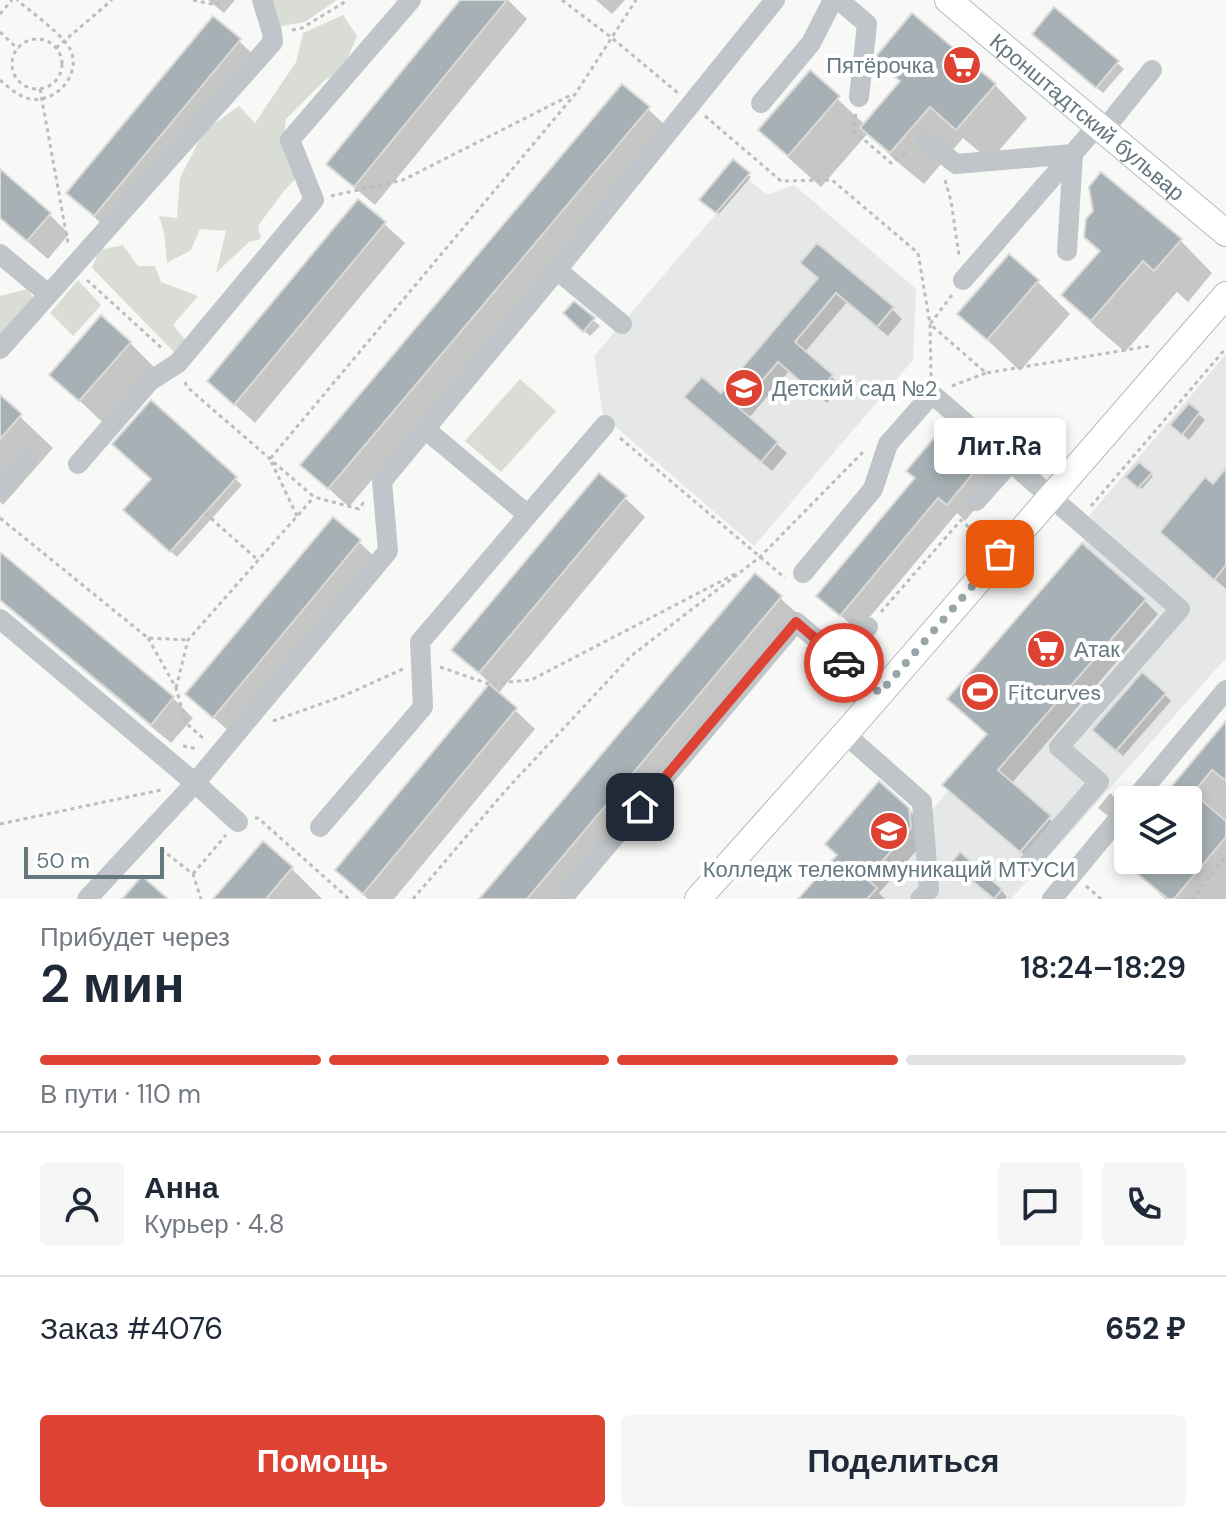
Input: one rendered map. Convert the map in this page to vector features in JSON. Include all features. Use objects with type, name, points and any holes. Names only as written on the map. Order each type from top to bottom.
[{"type":"main road","name":"Кронштадтский бульвар","points":[[948,0],[1226,233]]},
{"type":"main road","points":[[698,899],[1226,295]]},
{"type":"lane","points":[[0,349],[273,42],[262,0]]},
{"type":"lane","points":[[78,464],[150,381],[178,363],[314,200],[290,140],[411,0]]},
{"type":"lane","points":[[87,899],[195,783],[388,551],[382,481],[775,0]]},
{"type":"lane","points":[[761,103],[811,43],[833,0]]},
{"type":"lane","points":[[839,0],[867,24],[859,97]]},
{"type":"lane","points":[[963,280],[1073,154],[1152,70]]},
{"type":"lane","points":[[932,144],[956,164],[1073,154]]},
{"type":"lane","points":[[1067,251],[1073,154]]},
{"type":"lane","points":[[0,254],[48,294]]},
{"type":"lane","points":[[557,270],[622,324]]},
{"type":"lane","points":[[796,578],[873,489],[888,444],[932,394],[1180,609],[1059,747],[1099,782],[1028,864]]},
{"type":"lane","points":[[320,827],[423,707],[420,642],[605,425]]},
{"type":"lane","points":[[425,429],[528,515]]},
{"type":"lane","points":[[0,488],[28,457]]},
{"type":"lane","points":[[976,501],[1010,463]]},
{"type":"lane","points":[[0,619],[238,822]]},
{"type":"lane","points":[[562,899],[796,622],[880,693]]},
{"type":"lane","points":[[839,659],[868,627]]},
{"type":"lane","points":[[1146,786],[1226,690]]},
{"type":"lane","points":[[845,734],[922,802],[929,890],[920,899]]},
{"type":"lane","points":[[1052,899],[1114,824]]},
{"type":"path","points":[[0,14],[14,0],[64,40],[74,62],[65,86],[43,99],[22,96],[0,80]]},
{"type":"path","points":[[56,48],[112,0]]},
{"type":"path","points":[[193,0],[216,5],[221,0]]},
{"type":"path","points":[[272,32],[302,28],[348,0]]},
{"type":"path","points":[[562,0],[612,38],[781,181],[832,180],[918,253],[930,324],[932,394],[986,373],[1150,346]]},
{"type":"path","points":[[270,459],[576,93],[636,0]]},
{"type":"path","points":[[0,32],[18,49]]},
{"type":"path","points":[[37,39],[47,41],[56,48],[62,62],[62,71],[57,80],[40,89],[25,86],[17,79],[13,59],[26,42],[37,39]]},
{"type":"path","points":[[62,62],[74,62]]},
{"type":"path","points":[[57,80],[65,86]]},
{"type":"path","points":[[22,96],[25,86]]},
{"type":"path","points":[[40,89],[72,266],[178,363],[187,387],[314,497],[359,509],[382,481]]},
{"type":"path","points":[[314,200],[403,180],[576,93]]},
{"type":"path","points":[[859,97],[853,130],[891,163],[932,144],[951,201],[963,280],[930,324]]},
{"type":"path","points":[[930,324],[986,373]]},
{"type":"path","points":[[1076,518],[1085,513],[1226,348]]},
{"type":"path","points":[[605,425],[760,557],[796,578]]},
{"type":"path","points":[[413,899],[506,790],[631,656],[760,557],[870,445],[888,444]]},
{"type":"path","points":[[270,459],[297,516]]},
{"type":"path","points":[[176,688],[188,640],[314,497]]},
{"type":"path","points":[[205,513],[259,561]]},
{"type":"path","points":[[0,518],[148,638],[176,688],[186,723],[220,753]]},
{"type":"path","points":[[868,627],[961,520],[982,539]]},
{"type":"path","points":[[268,722],[343,696],[421,661],[489,684],[531,680],[743,569]]},
{"type":"path","points":[[148,638],[188,640]]},
{"type":"path","points":[[0,824],[195,783]]},
{"type":"path","points":[[193,874],[238,822],[258,818],[349,899]]},
{"type":"path","points":[[145,837],[193,874],[201,899]]},
{"type":"path","points":[[1191,899],[1226,857]]},
{"type":"shaded area","points":[[269,0],[337,0],[305,22],[276,27]]},
{"type":"shaded area","points":[[343,15],[357,36],[342,71],[325,80],[286,119],[284,139],[298,176],[258,226],[261,239],[249,242],[216,273],[226,231],[200,229],[191,250],[167,263],[159,216],[177,218],[180,178],[204,131],[239,106],[255,123],[296,62],[303,33]]},
{"type":"shaded area","name":"Детский сад №2","points":[[747,178],[767,195],[794,185],[916,289],[913,360],[754,546],[603,416],[594,356]]},
{"type":"shaded area","points":[[123,245],[138,266],[155,266],[161,282],[198,296],[173,325],[188,343],[178,356],[92,268],[99,250]]},
{"type":"shaded area","points":[[78,280],[101,305],[73,336],[50,313]]},
{"type":"shaded area","points":[[27,289],[35,300],[0,340],[0,296]]},
{"type":"shaded area","points":[[1226,354],[1226,658],[1011,899],[798,899],[836,855],[825,844],[879,781],[920,818],[927,816],[948,791],[942,785],[974,748],[976,750],[989,736],[947,699],[1098,525],[1089,516]]},
{"type":"shaded area","points":[[520,379],[556,411],[501,472],[465,441]]},
{"type":"building","points":[[460,0],[507,0],[354,187],[326,164]]},
{"type":"building","points":[[1054,7],[1119,61],[1096,88],[1032,34]]},
{"type":"building","points":[[912,13],[996,84],[956,130],[930,107],[890,153],[860,128],[900,81],[876,61],[877,55]]},
{"type":"building","points":[[213,16],[241,39],[94,216],[66,193]]},
{"type":"building","points":[[810,70],[840,96],[788,156],[758,130]]},
{"type":"building","points":[[622,84],[650,107],[328,489],[300,465]]},
{"type":"building","points":[[733,159],[750,173],[716,213],[699,200]]},
{"type":"building","points":[[0,169],[51,213],[27,241],[0,218]]},
{"type":"building","points":[[1101,172],[1182,239],[1154,271],[1143,261],[1091,321],[1061,295],[1100,251],[1084,237],[1086,219],[1093,211],[1089,187]]},
{"type":"building","points":[[358,199],[386,222],[234,405],[207,381]]},
{"type":"building","points":[[817,243],[894,307],[877,327],[836,293],[795,342],[833,375],[816,395],[778,362],[739,408],[778,442],[761,462],[684,397],[702,377],[721,393],[818,278],[800,263]]},
{"type":"building","points":[[1009,254],[1039,280],[987,340],[957,314]]},
{"type":"building","points":[[574,301],[595,318],[583,332],[563,313]]},
{"type":"building","points":[[101,315],[131,342],[79,401],[49,375]]},
{"type":"building","points":[[0,395],[22,414],[0,439]]},
{"type":"building","points":[[151,400],[237,477],[170,552],[123,510],[151,479],[112,444]]},
{"type":"building","points":[[1189,403],[1200,412],[1182,435],[1170,425]]},
{"type":"building","points":[[945,425],[985,459],[947,505],[938,498],[840,616],[816,596],[915,478],[906,471]]},
{"type":"building","points":[[1139,462],[1152,473],[1138,488],[1125,477]]},
{"type":"building","points":[[1226,468],[1226,565],[1214,580],[1160,532],[1205,477],[1213,484]]},
{"type":"building","points":[[599,473],[627,496],[479,673],[451,650]]},
{"type":"building","points":[[333,517],[361,540],[213,718],[185,694]]},
{"type":"building","points":[[1082,543],[1146,599],[998,770],[1051,816],[1020,852],[942,785],[987,734],[947,699]]},
{"type":"building","points":[[0,552],[174,697],[151,725],[0,600]]},
{"type":"building","points":[[755,573],[782,596],[527,899],[479,899]]},
{"type":"building","points":[[1142,672],[1166,693],[1116,751],[1092,730]]},
{"type":"building","points":[[489,684],[517,708],[363,894],[335,870]]},
{"type":"building","points":[[1226,721],[1226,781],[1212,770],[1199,786],[1172,786]]},
{"type":"building","points":[[879,781],[909,808],[911,828],[867,879],[877,888],[867,899],[798,899],[837,855],[825,844]]},
{"type":"building","points":[[1202,801],[1226,821],[1226,837],[1202,866]]},
{"type":"building","points":[[263,841],[293,867],[266,899],[213,899]]},
{"type":"building","points":[[960,852],[1002,889],[994,899],[951,863]]},
{"type":"building","points":[[1138,874],[1195,874],[1174,899],[1168,899]]},
{"type":"building","points":[[142,876],[168,899],[122,899]]},
{"type":"way so far","points":[[844,663],[880,693],[1000,554]]},
{"type":"place","name":"Пятёрочка","points":[[962,65]]},
{"type":"place","name":"Детский сад №2","points":[[744,388]]},
{"type":"place","name":"Лит.Ra","points":[[1000,554]]},
{"type":"place","name":"Атак","points":[[1046,649]]},
{"type":"place","name":"Fitcurves","points":[[980,692]]},
{"type":"place","name":"Колледж телекоммуникаций МТУСИ","points":[[889,831]]},
{"type":"route","points":[[640,807],[796,622],[844,663]]}]
